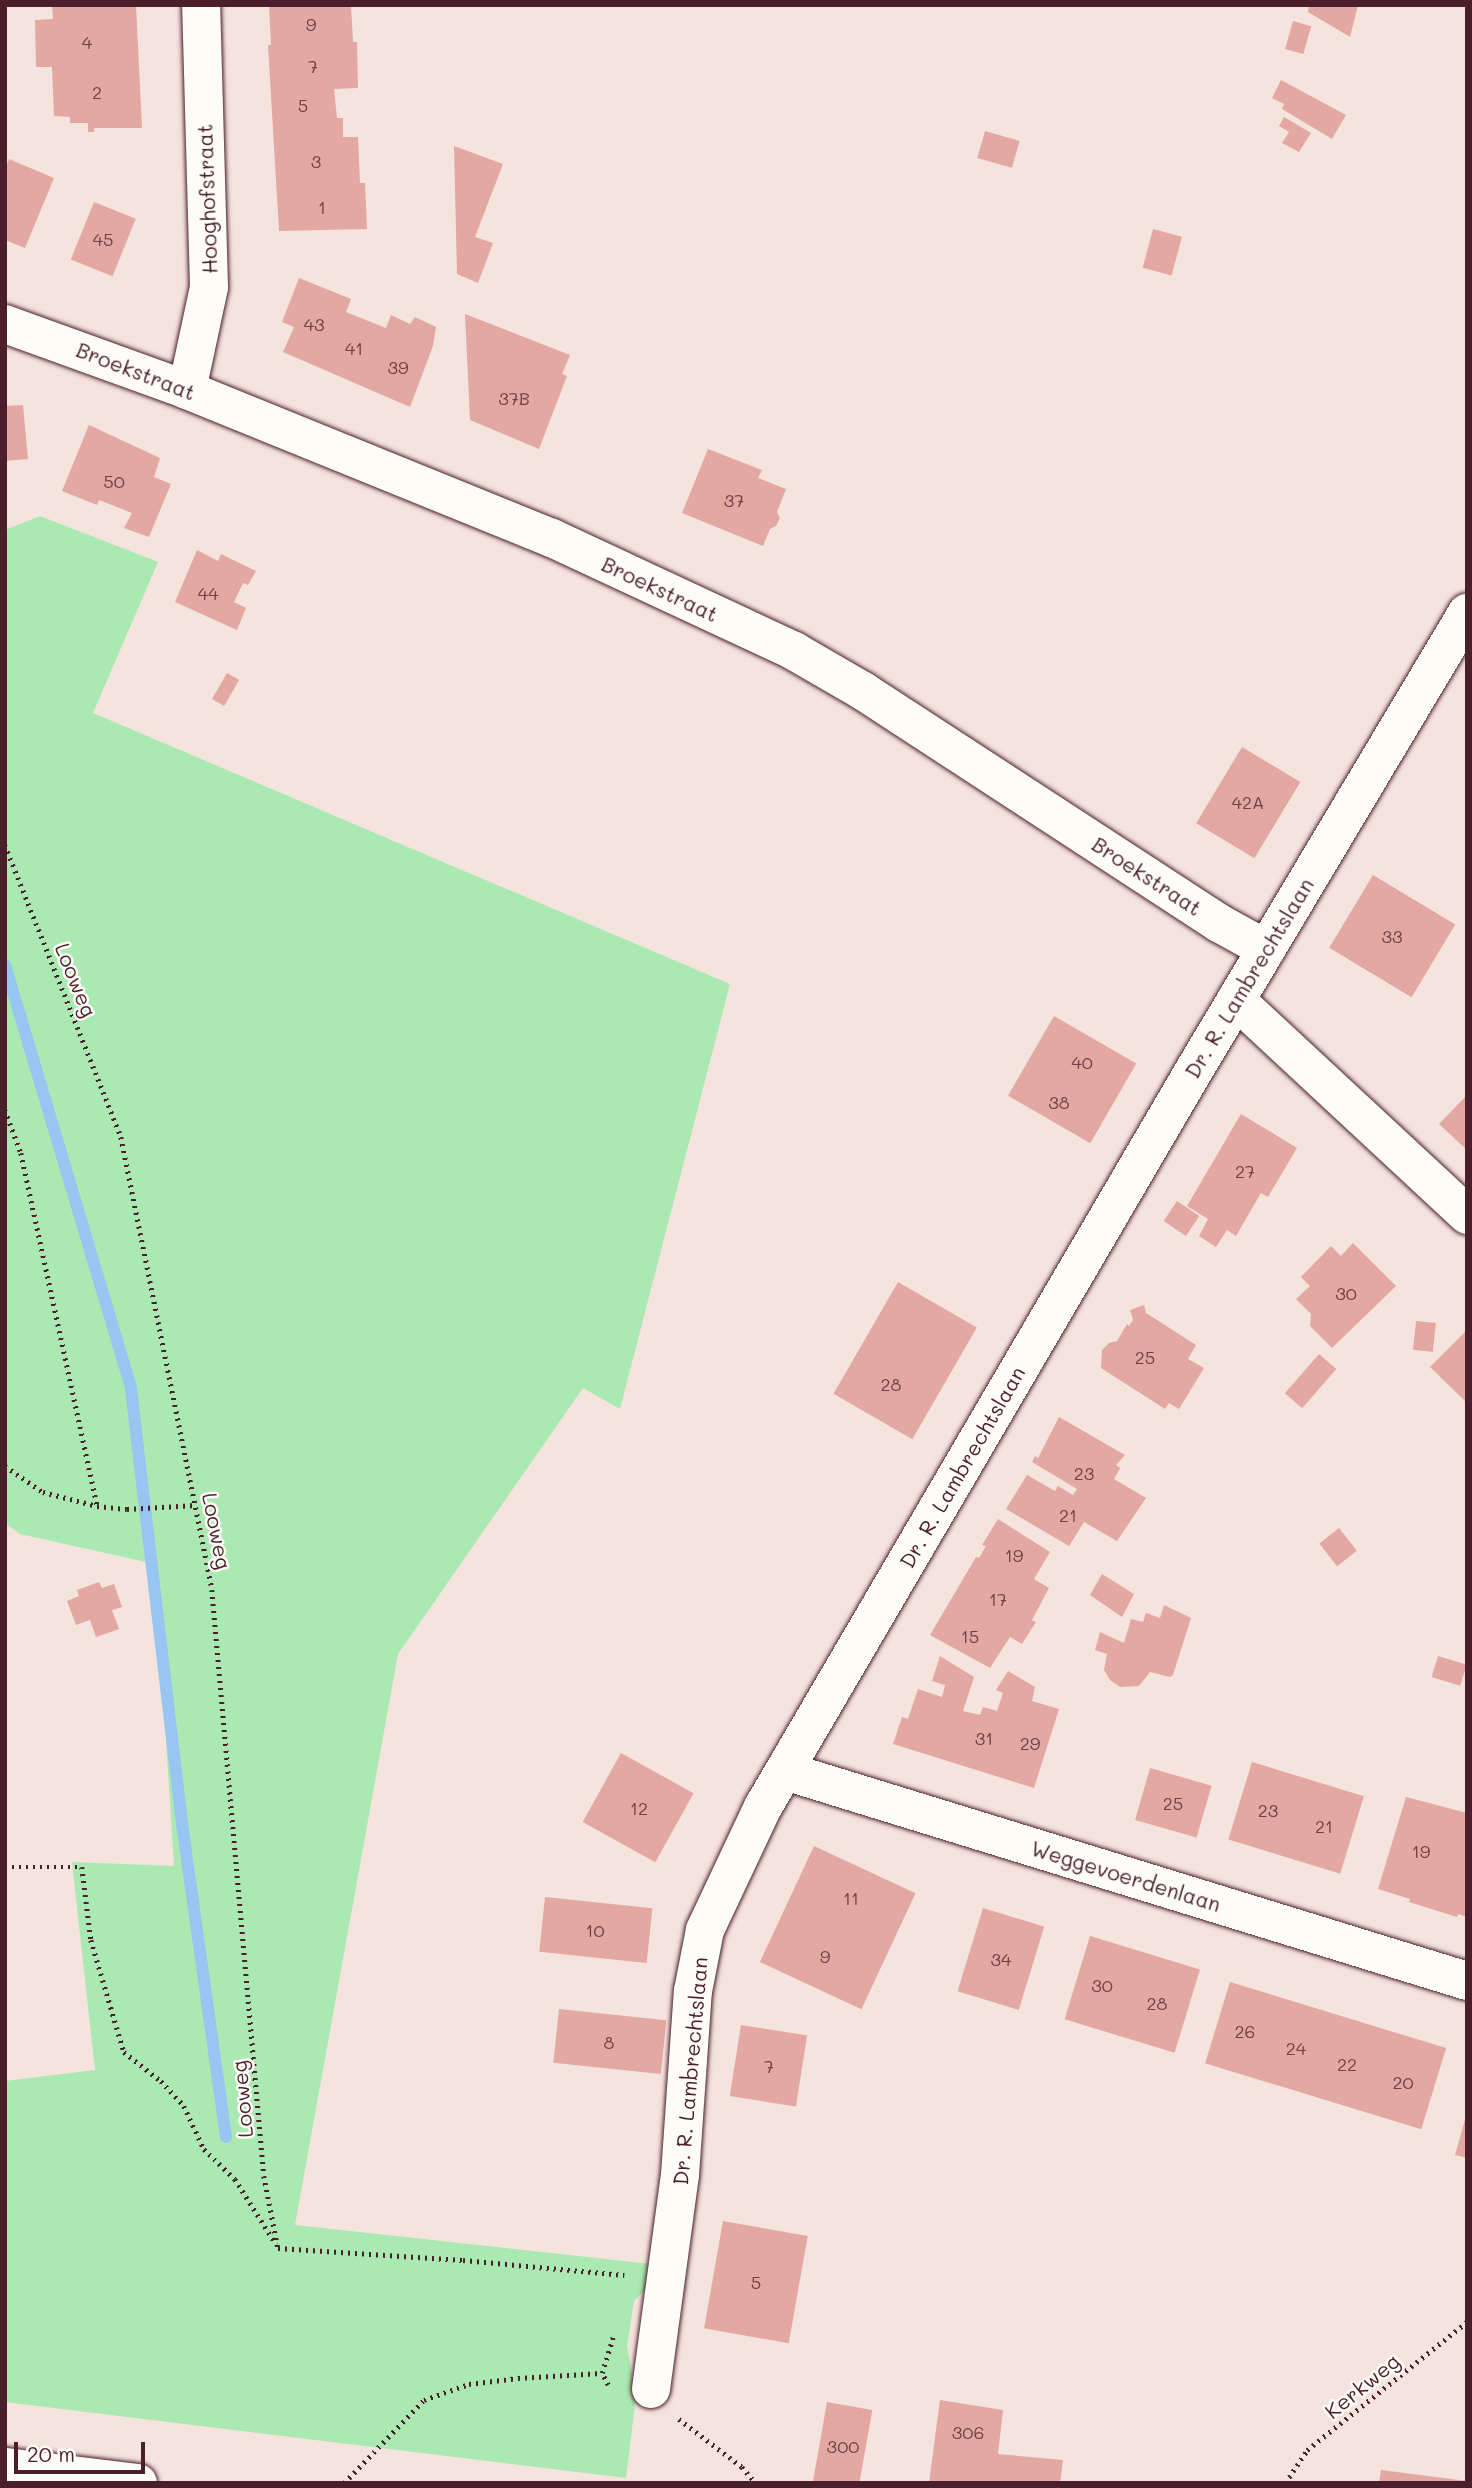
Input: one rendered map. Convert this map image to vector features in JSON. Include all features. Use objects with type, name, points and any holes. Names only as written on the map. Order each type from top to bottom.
[{"type":"street","name":"Hooghofstraat","points":[[187,390],[209,287],[201,5]]},
{"type":"street","name":"Broekstraat","points":[[5,324],[22,327],[187,390],[552,538],[793,651],[863,691],[1219,923],[1266,949]]},
{"type":"street","name":"Dr. R. Lambrechtslaan","points":[[651,2389],[687,2113],[687,2052],[693,1990],[705,1930],[763,1807],[1266,949],[1467,613]]},
{"type":"street","points":[[1236,1000],[1467,1215]]},
{"type":"street","name":"Weggevoerdenlaan","points":[[785,1771],[1467,1981]]},
{"type":"street","points":[[5,2467],[138,2483]]},
{"type":"path","name":"Looweg","points":[[5,845],[121,1137],[212,1590],[264,2176],[278,2248]]},
{"type":"path","points":[[5,1110],[20,1153],[97,1506]]},
{"type":"path","points":[[5,1466],[43,1492],[97,1506],[127,1509],[195,1505]]},
{"type":"path","name":"Looweg","points":[[5,1867],[82,1867],[91,1940],[124,2052],[162,2081],[184,2106],[204,2149],[235,2179],[278,2248]]},
{"type":"path","points":[[278,2248],[463,2260],[666,2279]]},
{"type":"path","name":"Kerkweg","points":[[1285,2483],[1307,2450],[1467,2322]]},
{"type":"path","points":[[344,2483],[424,2400],[468,2384],[602,2373]]},
{"type":"green space","points":[[40,516],[158,562],[93,713],[730,984],[620,1409],[583,1388],[398,1654],[295,2225],[651,2264],[648,2288],[634,2301],[627,2346],[636,2396],[626,2478],[5,2402],[5,2081],[95,2070],[72,1862],[174,1866],[155,1564],[20,1534],[5,1523],[5,530]]},
{"type":"building","points":[[52,5],[136,5],[142,128],[94,128],[94,132],[88,132],[88,123],[70,123],[70,117],[54,116],[52,67],[36,67],[35,20],[53,19]]},
{"type":"building","points":[[269,5],[351,5],[353,42],[357,42],[358,88],[334,89],[337,118],[343,118],[343,137],[358,137],[360,183],[365,183],[367,229],[279,231],[268,45],[271,45]]},
{"type":"building","points":[[1309,5],[1358,5],[1350,37],[1308,12]]},
{"type":"building","points":[[1293,21],[1311,26],[1303,54],[1285,49]]},
{"type":"building","points":[[1281,80],[1346,115],[1332,139],[1282,109],[1284,104],[1272,98]]},
{"type":"building","points":[[1284,117],[1311,133],[1299,152],[1282,143],[1289,132],[1279,126]]},
{"type":"building","points":[[985,131],[1020,141],[1012,168],[977,158]]},
{"type":"building","points":[[454,146],[503,164],[475,237],[493,243],[478,283],[457,274]]},
{"type":"building","points":[[9,159],[54,178],[25,248],[5,240],[5,170]]},
{"type":"building","points":[[94,202],[136,219],[112,276],[71,259]]},
{"type":"building","points":[[1153,229],[1182,237],[1172,275],[1143,268]]},
{"type":"building","points":[[299,278],[351,299],[346,312],[386,328],[391,315],[410,324],[415,317],[436,327],[433,346],[410,407],[283,352],[294,327],[282,322]]},
{"type":"building","points":[[465,314],[570,355],[562,374],[567,376],[539,449],[470,420]]},
{"type":"building","points":[[23,405],[28,459],[5,461],[5,406]]},
{"type":"building","points":[[89,425],[160,458],[154,477],[171,484],[149,537],[124,528],[132,513],[99,500],[97,505],[62,491]]},
{"type":"building","points":[[708,449],[762,470],[758,478],[786,489],[777,512],[780,518],[776,526],[770,529],[763,546],[682,513]]},
{"type":"building","points":[[197,550],[218,561],[221,554],[256,571],[248,585],[243,583],[234,602],[246,608],[237,630],[175,602]]},
{"type":"building","points":[[227,673],[239,680],[224,706],[212,699]]},
{"type":"building","points":[[1242,747],[1300,782],[1254,858],[1196,823]]},
{"type":"building","points":[[1373,875],[1455,924],[1412,997],[1329,948]]},
{"type":"building","points":[[1054,1016],[1136,1064],[1090,1143],[1008,1096]]},
{"type":"building","points":[[1467,1095],[1467,1150],[1439,1124]]},
{"type":"building","points":[[1241,1114],[1297,1148],[1268,1197],[1261,1193],[1236,1236],[1227,1230],[1216,1247],[1199,1236],[1208,1219],[1187,1206]]},
{"type":"building","points":[[1177,1201],[1199,1216],[1186,1236],[1164,1221]]},
{"type":"building","points":[[1353,1243],[1396,1286],[1332,1348],[1310,1326],[1311,1314],[1296,1299],[1310,1286],[1301,1277],[1331,1246],[1341,1256]]},
{"type":"building","points":[[898,1282],[977,1328],[912,1439],[834,1394]]},
{"type":"building","points":[[1144,1305],[1146,1313],[1196,1345],[1188,1359],[1204,1368],[1179,1409],[1169,1403],[1165,1409],[1101,1368],[1102,1350],[1109,1343],[1117,1341],[1127,1324],[1129,1326],[1133,1320],[1130,1310]]},
{"type":"building","points":[[1416,1321],[1436,1323],[1433,1352],[1413,1350]]},
{"type":"building","points":[[1467,1330],[1467,1403],[1430,1367]]},
{"type":"building","points":[[1319,1354],[1336,1369],[1302,1408],[1285,1393]]},
{"type":"building","points":[[1059,1417],[1125,1455],[1116,1465],[1120,1468],[1114,1479],[1146,1498],[1117,1541],[1084,1522],[1069,1546],[1006,1509],[1027,1475],[1055,1491],[1058,1486],[1073,1495],[1077,1489],[1032,1462],[1035,1456],[1038,1458]]},
{"type":"building","points":[[998,1519],[1050,1552],[1034,1579],[1049,1588],[1032,1620],[1036,1622],[1022,1644],[1010,1637],[990,1668],[930,1635],[976,1557],[979,1558],[986,1546],[982,1545]]},
{"type":"building","points":[[1339,1528],[1357,1551],[1337,1566],[1319,1543]]},
{"type":"building","points":[[1102,1574],[1134,1594],[1122,1617],[1090,1595]]},
{"type":"building","points":[[99,1582],[102,1588],[114,1584],[122,1607],[112,1610],[119,1629],[96,1637],[90,1620],[76,1625],[67,1601],[79,1596],[77,1590]]},
{"type":"building","points":[[1164,1605],[1191,1618],[1173,1675],[1170,1677],[1150,1672],[1139,1686],[1120,1687],[1110,1680],[1104,1670],[1107,1654],[1095,1650],[1100,1632],[1124,1643],[1131,1619],[1143,1622],[1146,1613],[1160,1618]]},
{"type":"building","points":[[940,1656],[974,1677],[963,1711],[980,1715],[983,1707],[997,1711],[1003,1693],[996,1690],[1008,1671],[1035,1687],[1032,1701],[1059,1709],[1034,1788],[893,1744],[902,1717],[908,1719],[918,1689],[942,1697],[945,1685],[932,1681]]},
{"type":"building","points":[[1438,1656],[1467,1665],[1460,1686],[1432,1677]]},
{"type":"building","points":[[621,1753],[694,1793],[655,1862],[583,1822]]},
{"type":"building","points":[[1252,1762],[1364,1796],[1340,1874],[1228,1839]]},
{"type":"building","points":[[1150,1768],[1212,1786],[1197,1838],[1135,1820]]},
{"type":"building","points":[[1406,1797],[1467,1813],[1467,1917],[1458,1914],[1457,1917],[1409,1902],[1410,1899],[1378,1889]]},
{"type":"building","points":[[814,1846],[916,1893],[861,2009],[760,1962]]},
{"type":"building","points":[[545,1897],[652,1908],[647,1963],[539,1952]]},
{"type":"building","points":[[983,1908],[1044,1927],[1019,2010],[958,1991]]},
{"type":"building","points":[[1090,1936],[1200,1970],[1175,2053],[1065,2019]]},
{"type":"building","points":[[1230,1982],[1446,2048],[1421,2129],[1205,2063]]},
{"type":"building","points":[[559,2009],[666,2020],[661,2074],[553,2063]]},
{"type":"building","points":[[741,2025],[807,2035],[796,2107],[730,2096]]},
{"type":"building","points":[[1467,2117],[1467,2158],[1455,2155]]},
{"type":"building","points":[[723,2221],[808,2236],[789,2343],[704,2328]]},
{"type":"building","points":[[940,2400],[1003,2410],[998,2454],[1063,2460],[1060,2483],[929,2483]]},
{"type":"building","points":[[827,2402],[872,2410],[859,2483],[813,2483]]},
{"type":"building","points":[[1381,2470],[1467,2481],[1467,2483],[1379,2483]]},
{"type":"waterway","points":[[5,965],[131,1389],[183,1831],[226,2137]]}]
